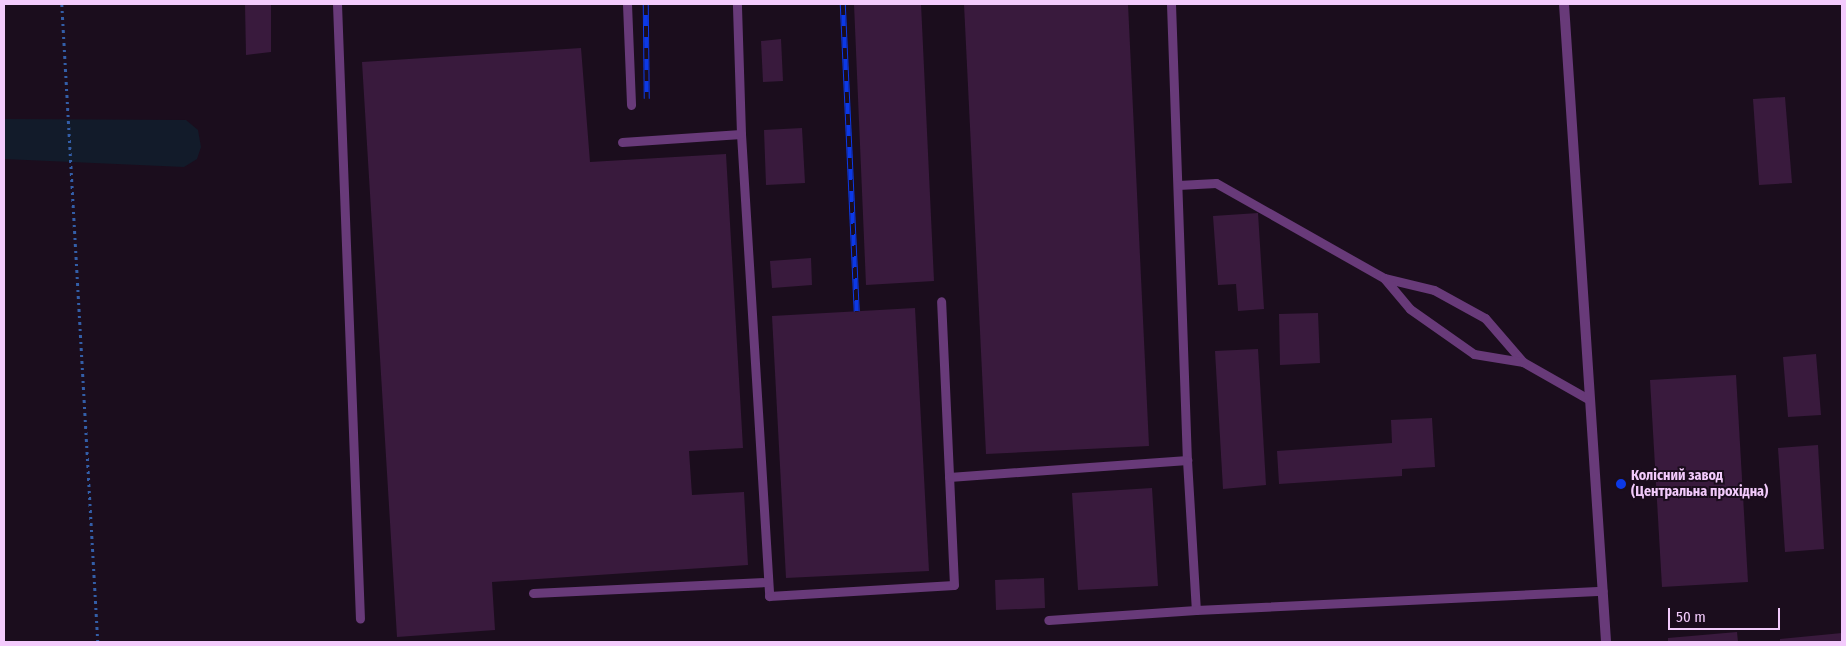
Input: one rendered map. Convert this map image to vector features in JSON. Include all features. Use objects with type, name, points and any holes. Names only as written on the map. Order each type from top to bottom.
[{"type":"street","points":[[1564,4],[1606,642]]},
{"type":"lane","points":[[337,4],[360,619]]},
{"type":"lane","points":[[627,4],[631,105]]},
{"type":"lane","points":[[737,4],[740,134],[769,596],[954,584],[941,301]]},
{"type":"lane","points":[[1171,4],[1187,460],[1196,610]]},
{"type":"lane","points":[[622,142],[740,134]]},
{"type":"lane","points":[[1178,185],[1216,183],[1384,278],[1434,290],[1486,318],[1524,362],[1590,400]]},
{"type":"lane","points":[[1384,278],[1410,309],[1474,354],[1524,362]]},
{"type":"lane","points":[[949,477],[1187,460]]},
{"type":"lane","points":[[533,593],[768,582]]},
{"type":"lane","points":[[1048,620],[1196,610],[1603,591]]},
{"type":"path","points":[[62,4],[98,642]]},
{"type":"shaded area","points":[[4,119],[186,120],[198,130],[201,147],[197,159],[184,167],[4,159]]},
{"type":"building","points":[[245,4],[271,4],[271,52],[246,55]]},
{"type":"building","points":[[854,4],[921,4],[934,281],[866,285]]},
{"type":"building","points":[[964,4],[1128,4],[1149,446],[986,454]]},
{"type":"building","points":[[781,39],[783,81],[763,82],[761,41]]},
{"type":"building","points":[[581,48],[590,162],[726,154],[743,448],[689,451],[692,495],[744,492],[748,565],[492,582],[495,630],[397,637],[362,62]]},
{"type":"building","points":[[1785,97],[1792,183],[1759,185],[1753,99]]},
{"type":"building","points":[[802,128],[805,183],[766,185],[764,130]]},
{"type":"building","points":[[1258,213],[1264,309],[1238,311],[1236,284],[1218,285],[1213,216]]},
{"type":"building","points":[[811,258],[812,285],[772,288],[770,261]]},
{"type":"building","points":[[915,308],[929,571],[786,578],[772,316]]},
{"type":"building","points":[[1318,313],[1320,363],[1280,365],[1279,314]]},
{"type":"building","points":[[1258,349],[1266,485],[1223,489],[1215,351]]},
{"type":"building","points":[[1816,354],[1821,415],[1788,417],[1783,357]]},
{"type":"building","points":[[1736,375],[1748,582],[1662,587],[1650,380]]},
{"type":"building","points":[[1432,418],[1435,467],[1402,469],[1402,476],[1279,484],[1277,451],[1392,443],[1391,420]]},
{"type":"building","points":[[1818,445],[1824,549],[1785,552],[1778,448]]},
{"type":"building","points":[[1152,488],[1158,586],[1078,590],[1072,493]]},
{"type":"building","points":[[1044,578],[1045,608],[996,610],[995,580]]},
{"type":"building","points":[[1737,632],[1738,642],[1668,642],[1668,638]]},
{"type":"building","points":[[1842,633],[1842,642],[1780,642],[1780,639]]},
{"type":"railway","points":[[646,4],[647,99]]},
{"type":"railway","points":[[843,4],[857,312]]},
{"type":"place","name":"Колісний завод (Центральна прохідна)","points":[[1621,484]]}]
